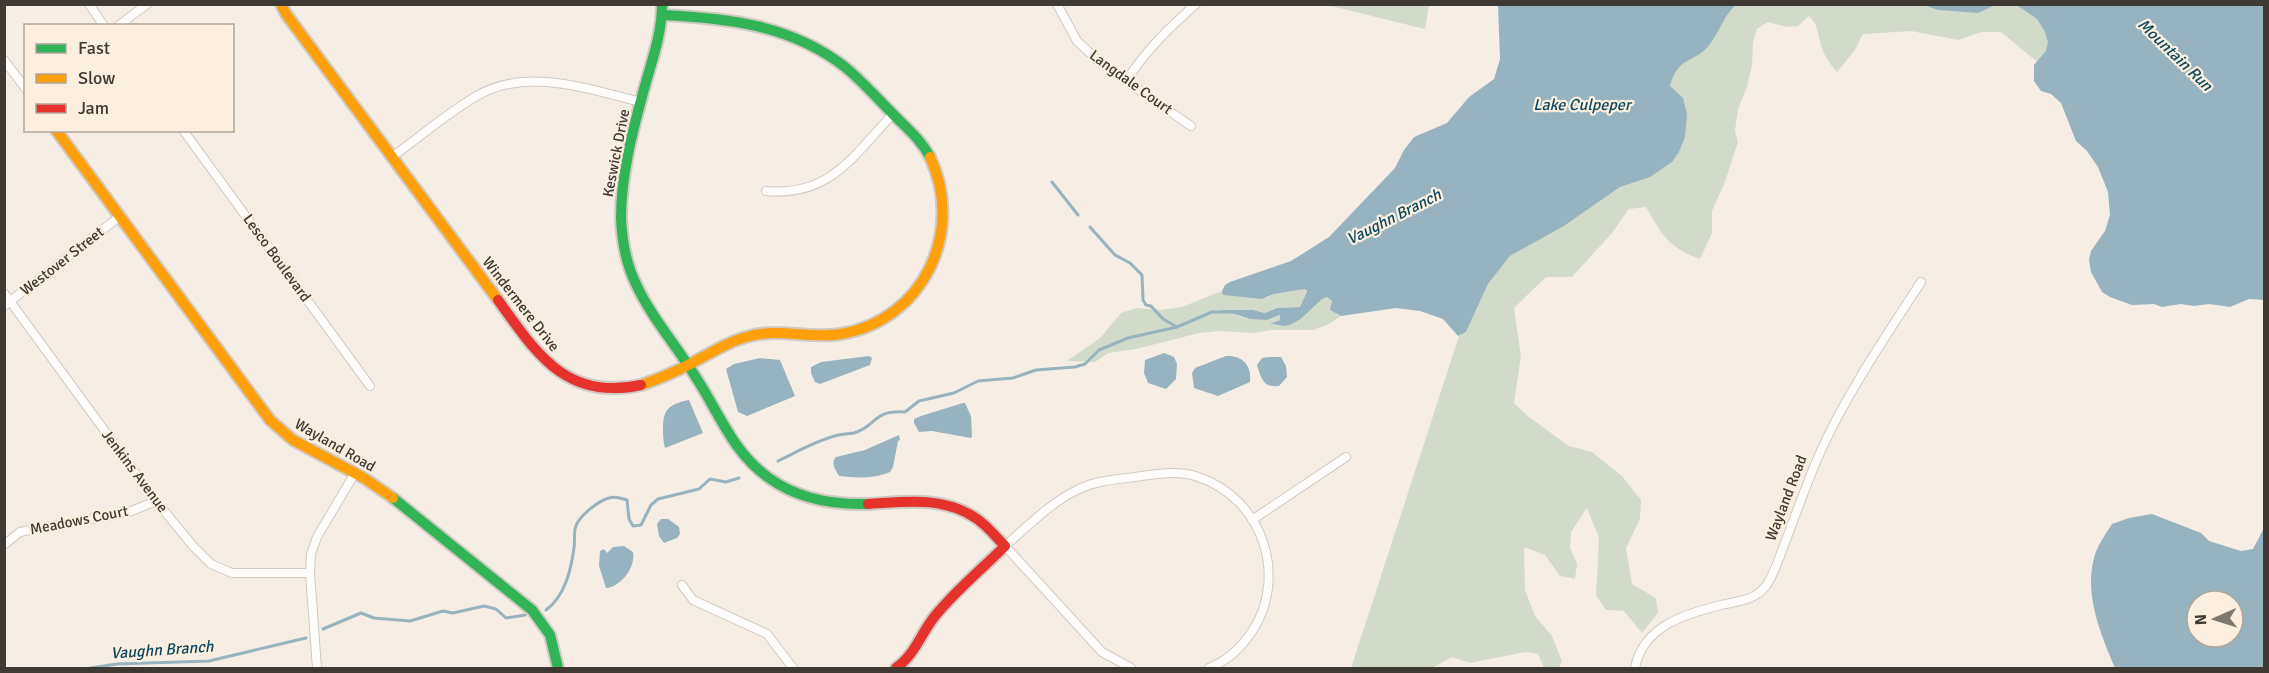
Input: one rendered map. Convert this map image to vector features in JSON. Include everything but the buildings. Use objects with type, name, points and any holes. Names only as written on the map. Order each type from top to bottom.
[{"type":"street","points":[[89,4],[103,24]]},
{"type":"street","points":[[121,24],[147,4]]},
{"type":"street","name":"Windermere Drive","points":[[281,4],[535,351],[557,372],[583,386],[617,390],[647,385],[748,335],[771,331],[831,335],[858,330],[880,320],[908,300],[929,270],[939,248],[943,219],[941,190],[933,165],[921,142],[862,79],[829,55],[789,34],[756,23],[662,10]]},
{"type":"street","name":"Langdale Court","points":[[1057,4],[1077,41],[1103,64],[1191,126]]},
{"type":"street","points":[[1127,80],[1142,57],[1164,32],[1196,4]]},
{"type":"street","name":"Keswick Drive","points":[[662,10],[622,191],[620,221],[625,256],[636,284],[689,364],[735,445],[754,466],[778,483],[805,496],[835,503],[912,500],[937,502],[974,516],[1005,546]]},
{"type":"street","points":[[4,60],[24,86]]},
{"type":"street","points":[[393,156],[476,96],[501,86],[532,82],[565,84],[641,102]]},
{"type":"street","points":[[766,191],[784,193],[803,190],[824,182],[845,165],[894,114]]},
{"type":"street","name":"Wayland Road","points":[[57,132],[270,420],[293,440],[355,473],[395,499],[532,610],[550,634],[558,669]]},
{"type":"street","name":"Lesco Boulevard","points":[[184,132],[370,386]]},
{"type":"street","name":"Westover Street","points":[[8,303],[119,217]]},
{"type":"street","name":"Wayland Road","points":[[1635,669],[1647,641],[1665,625],[1699,611],[1752,598],[1766,586],[1795,519],[1818,455],[1834,424],[1921,282]]},
{"type":"street","name":"Jenkins Avenue","points":[[4,293],[8,303],[156,501],[192,546],[211,564],[232,573],[310,573]]},
{"type":"street","points":[[1252,520],[1346,457]]},
{"type":"street","points":[[317,669],[310,573],[311,554],[317,537],[355,473]]},
{"type":"street","points":[[896,669],[941,609],[1005,546],[1043,513],[1078,489],[1110,480],[1151,474],[1198,477],[1231,495],[1252,520],[1263,538],[1268,555],[1269,588],[1266,604],[1243,644],[1229,657],[1209,669]]},
{"type":"street","name":"Meadows Court","points":[[5,544],[20,532],[129,512],[156,501]]},
{"type":"street","points":[[1005,546],[1102,652],[1131,669]]},
{"type":"street","points":[[682,585],[693,600],[766,634],[793,669]]},
{"type":"green space","points":[[1737,4],[2022,4],[2037,18],[2052,38],[2041,65],[2001,32],[1981,32],[1958,40],[1911,31],[1863,34],[1855,50],[1837,72],[1821,46],[1816,25],[1809,16],[1798,26],[1786,27],[1768,22],[1757,29],[1747,87],[1738,109],[1735,131],[1738,142],[1725,182],[1712,211],[1712,233],[1700,259],[1689,255],[1667,239],[1646,207],[1629,209],[1612,233],[1572,277],[1546,277],[1514,308],[1521,356],[1514,403],[1569,446],[1592,452],[1622,476],[1641,500],[1640,519],[1626,548],[1632,584],[1656,598],[1658,613],[1642,633],[1624,611],[1606,610],[1596,595],[1599,538],[1587,508],[1571,532],[1570,548],[1577,564],[1575,579],[1560,576],[1545,555],[1524,547],[1525,590],[1535,616],[1552,636],[1562,661],[1559,668],[1544,668],[1538,654],[1525,652],[1470,663],[1452,657],[1432,668],[1351,668],[1459,336],[1466,332],[1488,284],[1510,256],[1564,226],[1620,187],[1671,90],[1668,83],[1677,66]]},
{"type":"green space","points":[[1327,5],[1429,5],[1425,29]]},
{"type":"green space","points":[[1307,290],[1300,307],[1277,308],[1265,313],[1253,310],[1222,310],[1241,317],[1267,320],[1281,315],[1280,320],[1272,324],[1285,326],[1298,320],[1318,302],[1328,297],[1332,301],[1336,314],[1341,316],[1313,330],[1199,333],[1136,349],[1108,353],[1095,362],[1067,361],[1100,338],[1121,313],[1137,308],[1160,310],[1182,307],[1222,291],[1224,295],[1267,298],[1274,294]]},
{"type":"water","name":"Lake Culpeper","points":[[1498,5],[1736,5],[1728,13],[1710,44],[1699,55],[1682,64],[1673,76],[1670,86],[1683,98],[1687,114],[1685,137],[1672,162],[1650,177],[1620,187],[1564,226],[1510,256],[1488,284],[1466,332],[1458,336],[1443,319],[1420,311],[1396,308],[1341,316],[1330,310],[1332,301],[1327,297],[1318,302],[1303,317],[1285,326],[1270,324],[1280,320],[1280,315],[1267,320],[1251,319],[1220,310],[1253,310],[1265,313],[1277,308],[1300,307],[1307,291],[1305,289],[1274,294],[1262,299],[1223,295],[1222,291],[1230,282],[1291,261],[1329,237],[1395,168],[1414,137],[1447,123],[1469,97],[1494,79],[1500,59]]},
{"type":"water","name":"Mountain Run","points":[[1924,5],[2264,5],[2264,300],[2249,299],[2230,307],[2181,304],[2162,307],[2154,304],[2132,305],[2102,292],[2091,272],[2089,260],[2091,251],[2105,231],[2110,215],[2108,192],[2098,167],[2087,151],[2076,141],[2061,103],[2051,94],[2041,91],[2034,81],[2034,65],[2046,51],[2048,42],[2037,19],[2018,6],[1993,6],[1978,13],[1938,10]]},
{"type":"water","points":[[1164,353],[1174,357],[1177,364],[1176,379],[1166,389],[1148,383],[1144,373],[1145,360]]},
{"type":"water","points":[[869,356],[872,358],[870,365],[820,384],[815,382],[811,373],[811,367],[821,362]]},
{"type":"water","points":[[1226,356],[1237,357],[1248,366],[1250,382],[1218,396],[1194,388],[1192,373],[1195,368]]},
{"type":"water","points":[[1281,357],[1286,366],[1287,377],[1279,386],[1266,384],[1260,374],[1257,365],[1262,358]]},
{"type":"water","points":[[760,358],[780,360],[795,396],[747,416],[738,412],[726,369],[734,364]]},
{"type":"water","points":[[689,400],[703,433],[665,448],[663,429],[664,417],[668,408],[676,403]]},
{"type":"water","points":[[963,403],[971,416],[971,438],[932,431],[919,432],[914,423],[914,419],[921,416]]},
{"type":"water","points":[[899,435],[900,440],[890,472],[878,476],[839,476],[834,465],[836,457],[865,450]]},
{"type":"water","points":[[2152,514],[2201,533],[2209,541],[2241,551],[2253,549],[2264,528],[2264,668],[2115,668],[2104,642],[2091,586],[2091,572],[2097,549],[2112,524]]},
{"type":"water","points":[[661,519],[668,519],[679,527],[680,534],[677,538],[664,543],[659,536],[657,524]]},
{"type":"water","points":[[624,546],[633,552],[630,570],[617,584],[606,588],[599,566],[600,551],[604,549],[607,553],[613,547]]},
{"type":"waterway","points":[[1052,182],[1078,215]]},
{"type":"waterway","points":[[1090,227],[1115,255],[1130,263],[1142,275],[1143,300],[1146,305],[1151,306],[1163,319],[1177,327]]},
{"type":"waterway","name":"Vaughn Branch","points":[[778,461],[820,441],[862,430],[886,413],[905,412],[919,401],[954,393],[978,381],[1013,378],[1036,370],[1075,367],[1085,364],[1099,350],[1128,338],[1177,327],[1212,312],[1231,312]]},
{"type":"waterway","name":"Vaughn Branch","points":[[546,610],[558,598],[569,574],[577,524],[594,506],[611,497],[627,500],[629,519],[633,526],[641,525],[651,505],[658,499],[699,489],[710,479],[726,482],[739,478]]},
{"type":"waterway","name":"Vaughn Branch","points":[[323,629],[361,613],[374,618],[410,621],[443,611],[453,613],[484,606],[496,609],[506,618],[525,615]]},
{"type":"waterway","name":"Vaughn Branch","points":[[90,668],[117,664],[209,661],[306,638]]},
{"type":"traffic: fast","points":[[662,4],[658,38],[631,139],[623,186],[622,235],[633,276],[649,308],[704,390],[727,431],[756,468],[780,485],[804,496],[829,502],[868,504]]},
{"type":"traffic: fast","points":[[662,15],[711,18],[758,26],[781,33],[824,53],[863,83],[917,139],[930,157]]},
{"type":"traffic: fast","points":[[393,498],[532,610],[550,635],[558,668]]},
{"type":"traffic: slow","points":[[281,4],[286,14],[498,300]]},
{"type":"traffic: slow","points":[[57,132],[270,420],[293,440],[364,478],[393,498]]},
{"type":"traffic: slow","points":[[641,385],[742,338],[773,333],[841,334],[870,325],[895,311],[915,291],[930,268],[939,242],[943,214],[940,185],[930,157]]},
{"type":"traffic: jam","points":[[498,300],[526,338],[556,369],[592,386],[615,388],[641,385]]},
{"type":"traffic: jam","points":[[868,504],[922,502],[949,506],[962,510],[978,520],[1005,546],[943,606],[908,657],[896,668]]}]
